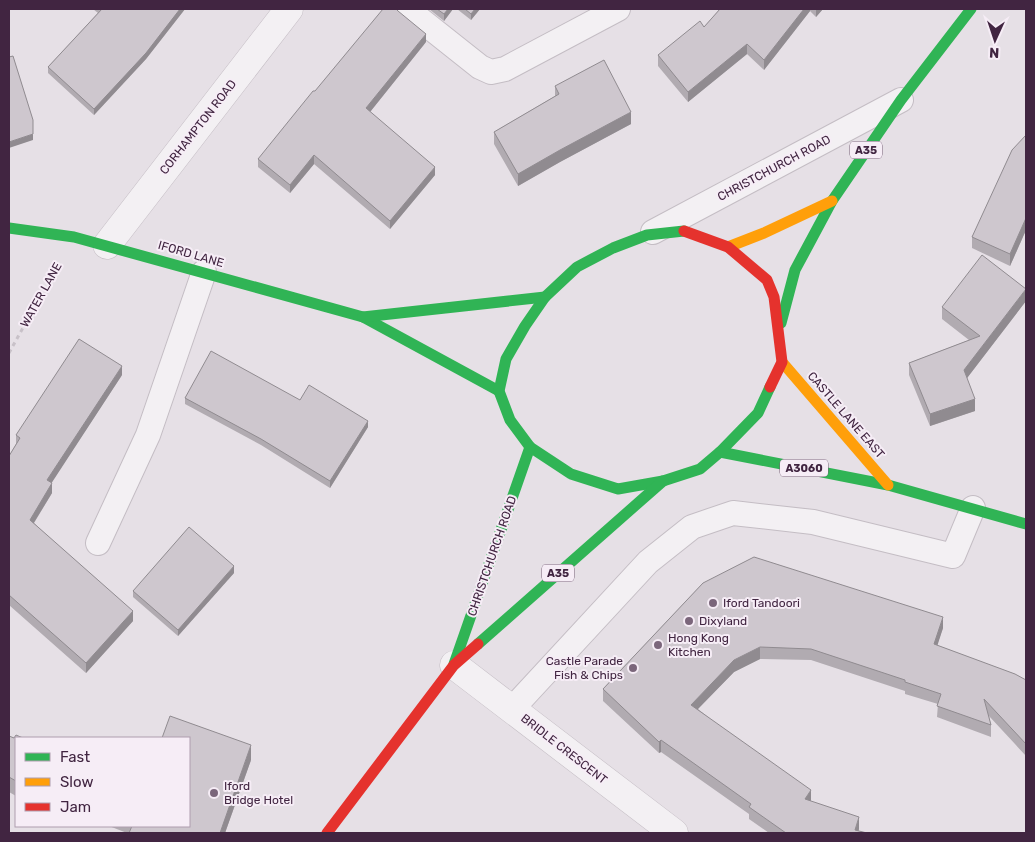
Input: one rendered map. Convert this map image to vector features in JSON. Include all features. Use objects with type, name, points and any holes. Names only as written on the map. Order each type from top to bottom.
[{"type":"main road","name":"CHRISTCHURCH ROAD","points":[[779,329],[795,270],[832,202],[901,100],[970,9]]},
{"type":"main road","points":[[728,247],[832,202]]},
{"type":"main road","name":"IFORD LANE","points":[[9,228],[74,237],[107,245],[364,317],[499,391]]},
{"type":"main road","points":[[684,231],[728,247],[767,280],[774,297],[782,362],[758,413],[720,452],[700,469],[663,481],[618,490],[570,474],[530,447],[510,420],[499,391],[506,359],[545,297],[577,267],[613,248],[647,235],[684,231]]},
{"type":"main road","name":"IFORD LANE","points":[[364,317],[545,297]]},
{"type":"main road","name":"CASTLE LANE EAST","points":[[782,362],[888,485]]},
{"type":"main road","name":"CHRISTCHURCH ROAD","points":[[454,665],[530,447]]},
{"type":"main road","name":"A3060","points":[[720,452],[888,485],[1026,524]]},
{"type":"main road","name":"CHRISTCHURCH ROAD","points":[[327,833],[454,665],[663,481]]},
{"type":"street","name":"CORHAMPTON ROAD","points":[[107,245],[289,9]]},
{"type":"street","name":"BRIDLE CRESCENT","points":[[454,665],[674,833]]},
{"type":"lane","points":[[407,9],[480,67],[491,72],[505,69],[618,9]]},
{"type":"lane","name":"CHRISTCHURCH ROAD","points":[[647,235],[901,100]]},
{"type":"lane","points":[[98,543],[148,435],[204,272]]},
{"type":"lane","points":[[512,709],[648,562],[692,527],[733,514],[813,522],[953,556],[974,508]]},
{"type":"path","name":"WATER LANE","points":[[9,353],[74,237]]},
{"type":"building","points":[[102,9],[180,9],[146,53],[94,109],[48,67]]},
{"type":"building","points":[[383,9],[396,9],[426,34],[366,108],[435,167],[390,221],[314,155],[290,185],[258,159]]},
{"type":"building","points":[[437,9],[448,9],[444,14]]},
{"type":"building","points":[[465,9],[475,9],[471,14]]},
{"type":"building","points":[[720,9],[804,9],[764,60],[747,44],[688,92],[658,55],[700,21],[704,27]]},
{"type":"building","points":[[13,56],[33,120],[33,134],[9,142],[9,57]]},
{"type":"building","points":[[604,60],[631,112],[518,174],[494,132],[559,94],[555,86]]},
{"type":"building","points":[[1026,135],[1026,218],[1010,254],[972,237],[1012,150]]},
{"type":"building","points":[[982,255],[1026,289],[964,370],[975,399],[930,414],[909,363],[980,336],[942,307]]},
{"type":"building","points":[[79,339],[122,366],[47,480],[52,483],[30,520],[133,611],[86,663],[9,595],[9,456],[20,438],[16,435]]},
{"type":"building","points":[[211,351],[300,400],[309,385],[368,421],[330,481],[261,439],[185,398]]},
{"type":"building","points":[[189,527],[234,566],[178,630],[133,591]]},
{"type":"building","points":[[754,557],[943,617],[934,644],[1015,674],[1026,680],[1026,744],[984,699],[991,725],[937,706],[941,694],[905,682],[905,680],[811,649],[760,647],[734,660],[691,705],[811,790],[805,799],[859,817],[855,830],[867,833],[786,833],[749,807],[751,804],[661,740],[659,742],[603,689],[703,583]]},
{"type":"building","name":"Iford Bridge Hotel","points":[[170,716],[251,745],[220,833],[129,833],[132,827],[190,827],[190,737],[162,737]]},
{"type":"building","points":[[16,735],[21,737],[15,737],[15,780],[9,777],[9,736],[14,738]]},
{"type":"traffic: fast","points":[[781,323],[795,270],[832,201],[901,100],[971,9]]},
{"type":"traffic: fast","points":[[9,228],[74,237],[363,317],[499,391]]},
{"type":"traffic: fast","points":[[684,231],[647,235],[613,248],[577,267],[545,297],[506,359],[499,391],[510,420],[530,447],[571,474],[618,489],[663,481],[700,469],[720,452],[758,413],[770,387]]},
{"type":"traffic: fast","points":[[363,317],[545,297]]},
{"type":"traffic: fast","points":[[454,664],[530,447]]},
{"type":"traffic: fast","points":[[720,452],[888,485],[1026,524]]},
{"type":"traffic: fast","points":[[478,644],[663,481]]},
{"type":"traffic: slow","points":[[728,247],[764,233],[832,201]]},
{"type":"traffic: slow","points":[[782,362],[888,485]]},
{"type":"traffic: jam","points":[[684,231],[728,247],[767,280],[774,297],[782,362],[770,387]]},
{"type":"traffic: jam","points":[[327,833],[454,665],[478,644]]},
{"type":"place","name":"Iford Tandoori","points":[[713,603]]},
{"type":"place","name":"Dixyland","points":[[689,621]]},
{"type":"place","name":"Hong Kong Kitchen","points":[[658,645]]},
{"type":"place","name":"Castle Parade Fish & Chips","points":[[633,668]]},
{"type":"place","name":"Iford Bridge Hotel","points":[[214,793]]}]
